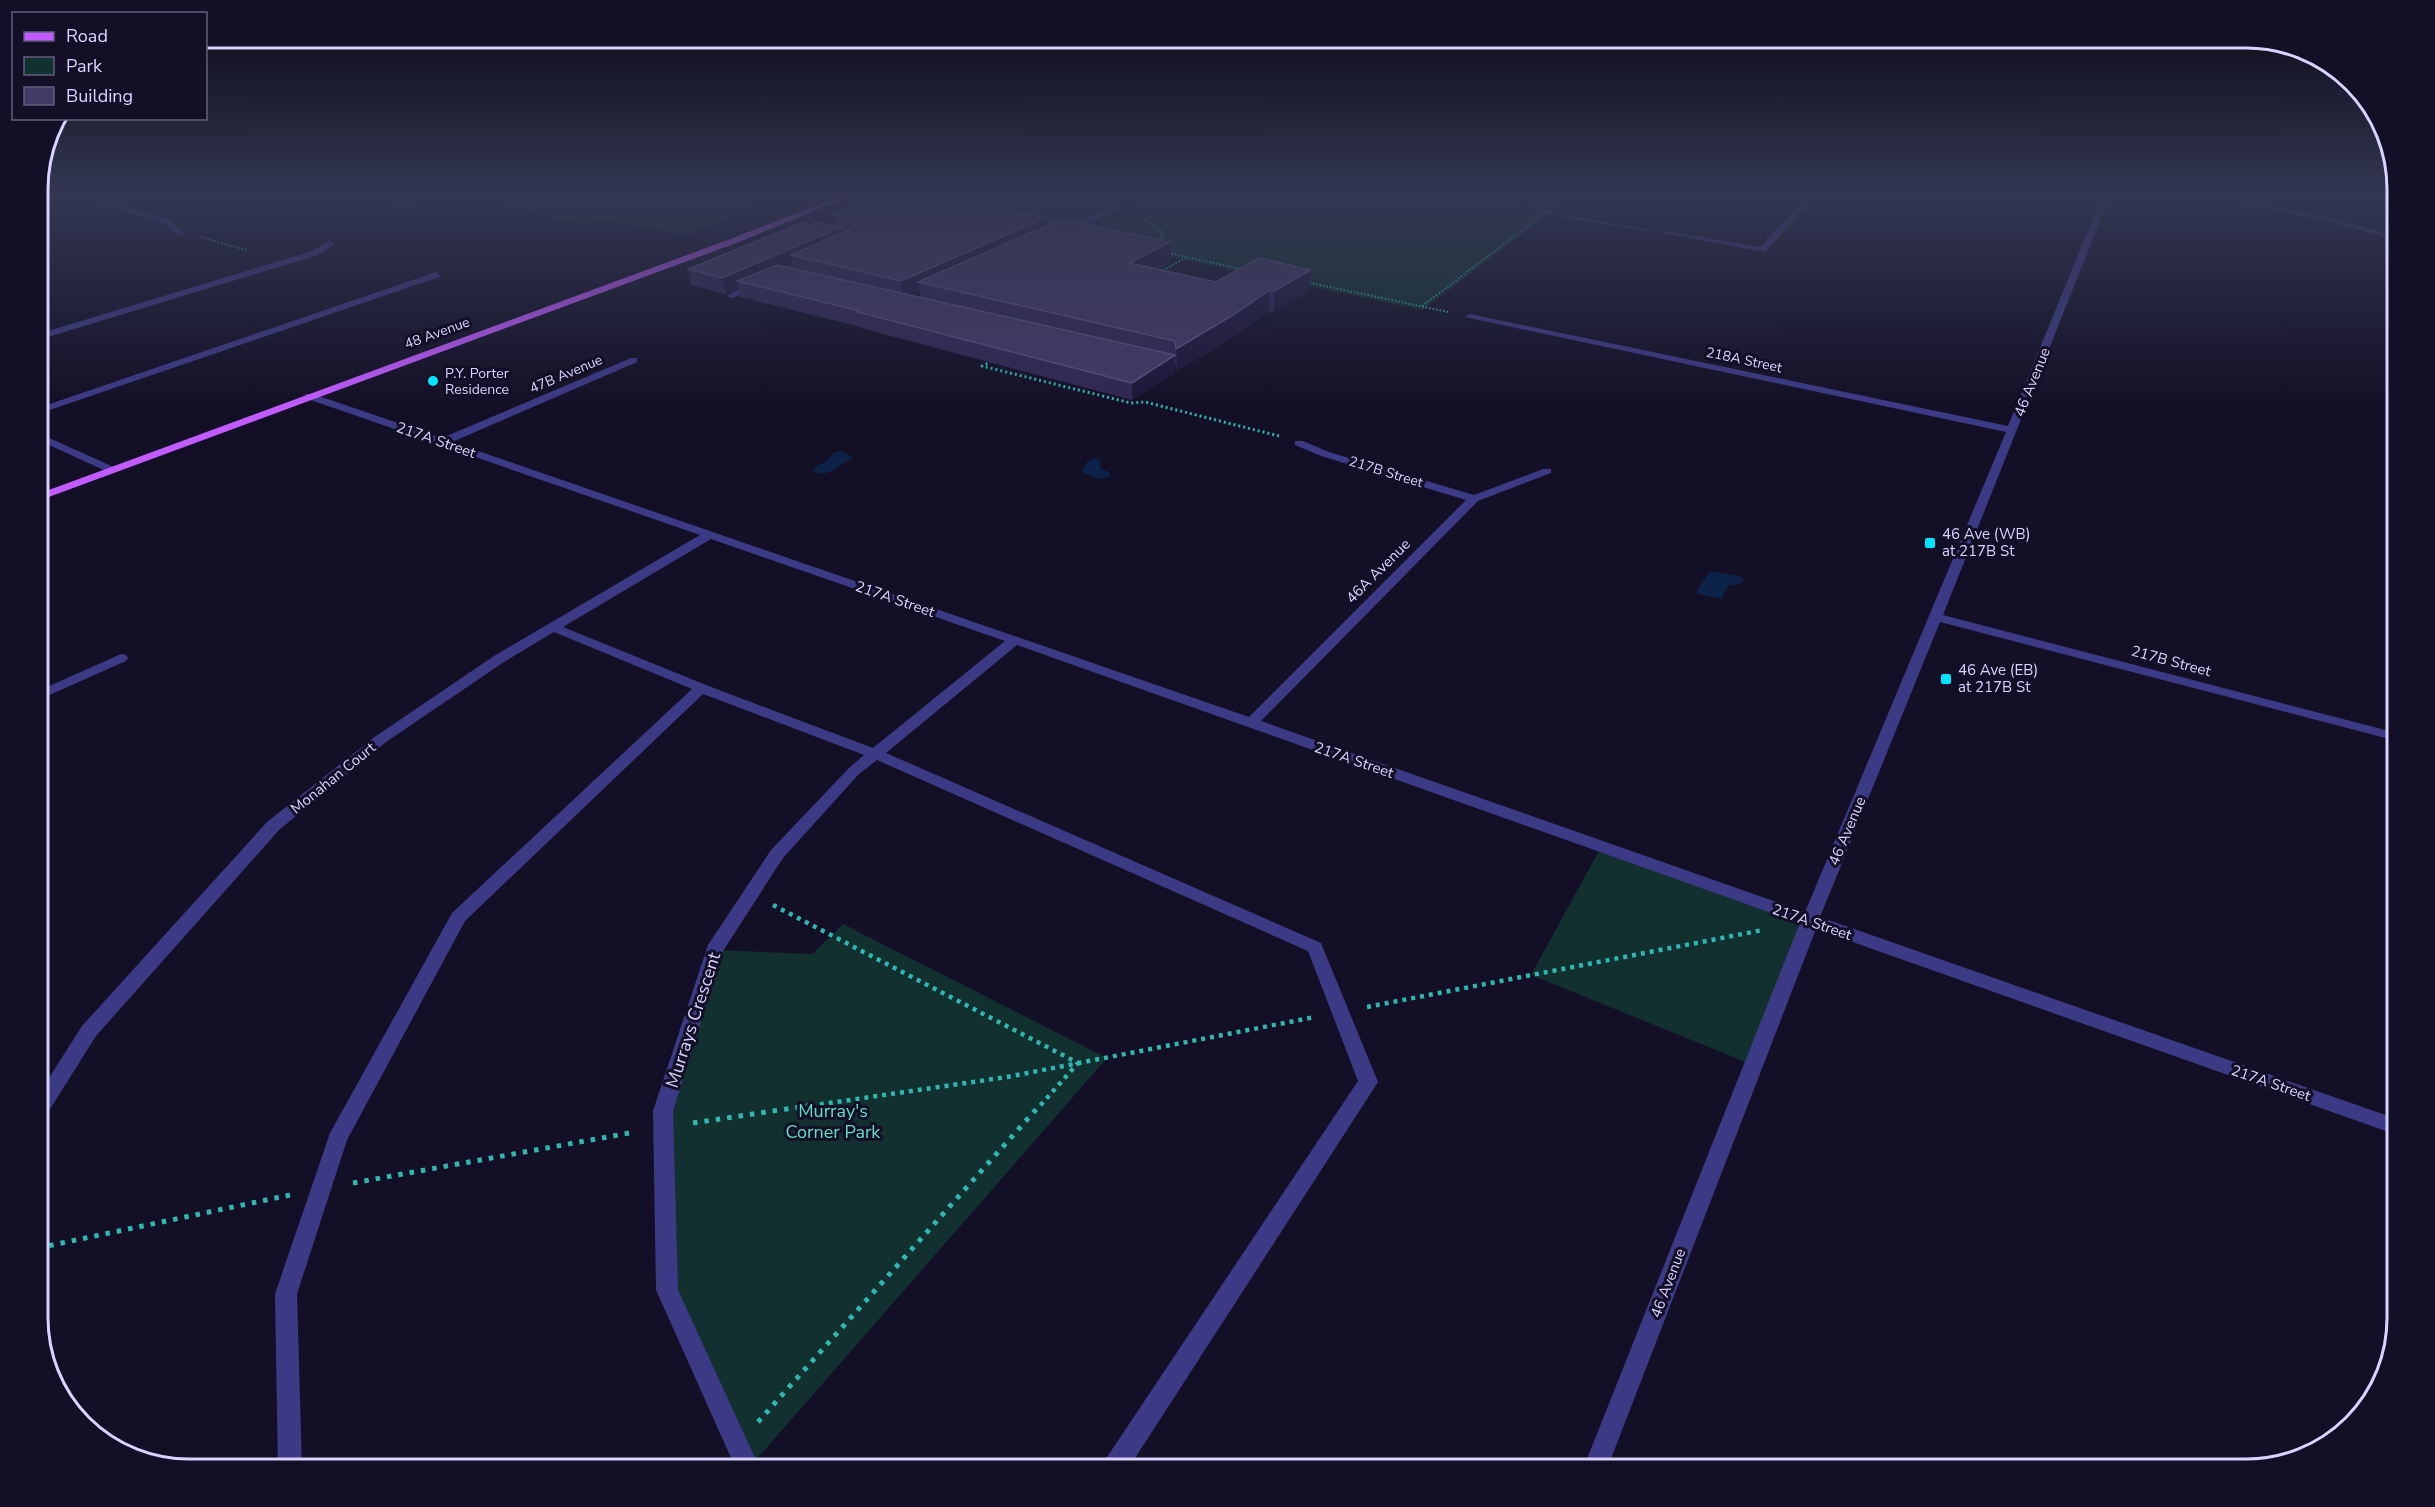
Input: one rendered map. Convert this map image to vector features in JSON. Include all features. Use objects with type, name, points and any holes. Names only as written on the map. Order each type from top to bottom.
[{"type":"main road","name":"48 Avenue","points":[[48,494],[664,266]]},
{"type":"street","points":[[48,334],[270,266]]},
{"type":"street","name":"46 Avenue","points":[[1599,1459],[1810,921],[2078,266]]},
{"type":"street","points":[[48,408],[436,275]]},
{"type":"street","points":[[730,296],[769,279]]},
{"type":"street","name":"218A Street","points":[[1470,317],[2012,430]]},
{"type":"street","name":"47B Avenue","points":[[442,442],[634,360]]},
{"type":"street","name":"217A Street","points":[[309,396],[1015,640],[2387,1123]]},
{"type":"street","points":[[48,441],[112,470]]},
{"type":"street","name":"217B Street","points":[[1299,443],[1324,454],[1474,499]]},
{"type":"street","name":"46A Avenue","points":[[1251,723],[1474,499],[1548,471]]},
{"type":"street","name":"Monahan Court","points":[[48,1095],[88,1031],[273,826],[381,739],[499,659],[709,535]]},
{"type":"street","name":"217B Street","points":[[1936,617],[2387,734]]},
{"type":"street","points":[[552,627],[701,688],[875,754],[1315,947],[1368,1082],[1121,1459]]},
{"type":"street","name":"Murrays Crescent","points":[[743,1459],[667,1290],[663,1111],[714,950],[777,854],[853,772],[1015,640]]},
{"type":"street","points":[[48,691],[121,658]]},
{"type":"street","points":[[290,1459],[286,1294],[337,1138],[458,917],[701,688]]},
{"type":"path","points":[[1157,274],[1171,266]]},
{"type":"path","points":[[1229,266],[1245,270]]},
{"type":"path","points":[[1421,306],[1474,266]]},
{"type":"path","points":[[1304,282],[1470,317]]},
{"type":"path","points":[[1001,357],[982,366],[1131,403],[1145,402],[1248,427],[1299,443]]},
{"type":"path","points":[[751,894],[1077,1063]]},
{"type":"path","points":[[48,1246],[321,1189],[664,1127],[1007,1077],[1810,921]]},
{"type":"path","points":[[737,1444],[1077,1063]]},
{"type":"green space","points":[[1215,266],[1480,266],[1423,310]]},
{"type":"green space","points":[[1601,847],[1810,921],[1753,1065],[1531,975]]},
{"type":"green space","name":"Murray's Corner Park","points":[[843,924],[1107,1058],[757,1459],[743,1459],[667,1290],[663,1111],[714,950],[812,954]]},
{"type":"water","points":[[841,451],[853,457],[830,472],[814,472],[816,466],[827,461],[833,453]]},
{"type":"water","points":[[1094,458],[1100,460],[1100,468],[1110,473],[1109,477],[1098,479],[1084,473],[1082,470],[1087,462]]},
{"type":"water","points":[[1710,571],[1742,577],[1744,580],[1740,584],[1729,585],[1721,599],[1698,594],[1696,592]]},
{"type":"building","points":[[695,266],[749,266],[722,278],[688,269]]},
{"type":"building","points":[[774,266],[783,266],[1175,355],[1132,383],[737,281]]},
{"type":"building","points":[[839,266],[935,266],[901,281]]},
{"type":"building","points":[[954,266],[1144,266],[1216,282],[1244,266],[1295,266],[1311,270],[1274,291],[1270,290],[1176,349],[1175,341],[918,282]]},
{"type":"place","name":"P.Y. Porter Residence","points":[[433,381]]},
{"type":"place","name":"46 Ave (WB) at 217B St","points":[[1930,543]]},
{"type":"place","name":"46 Ave (EB) at 217B St","points":[[1946,679]]}]
